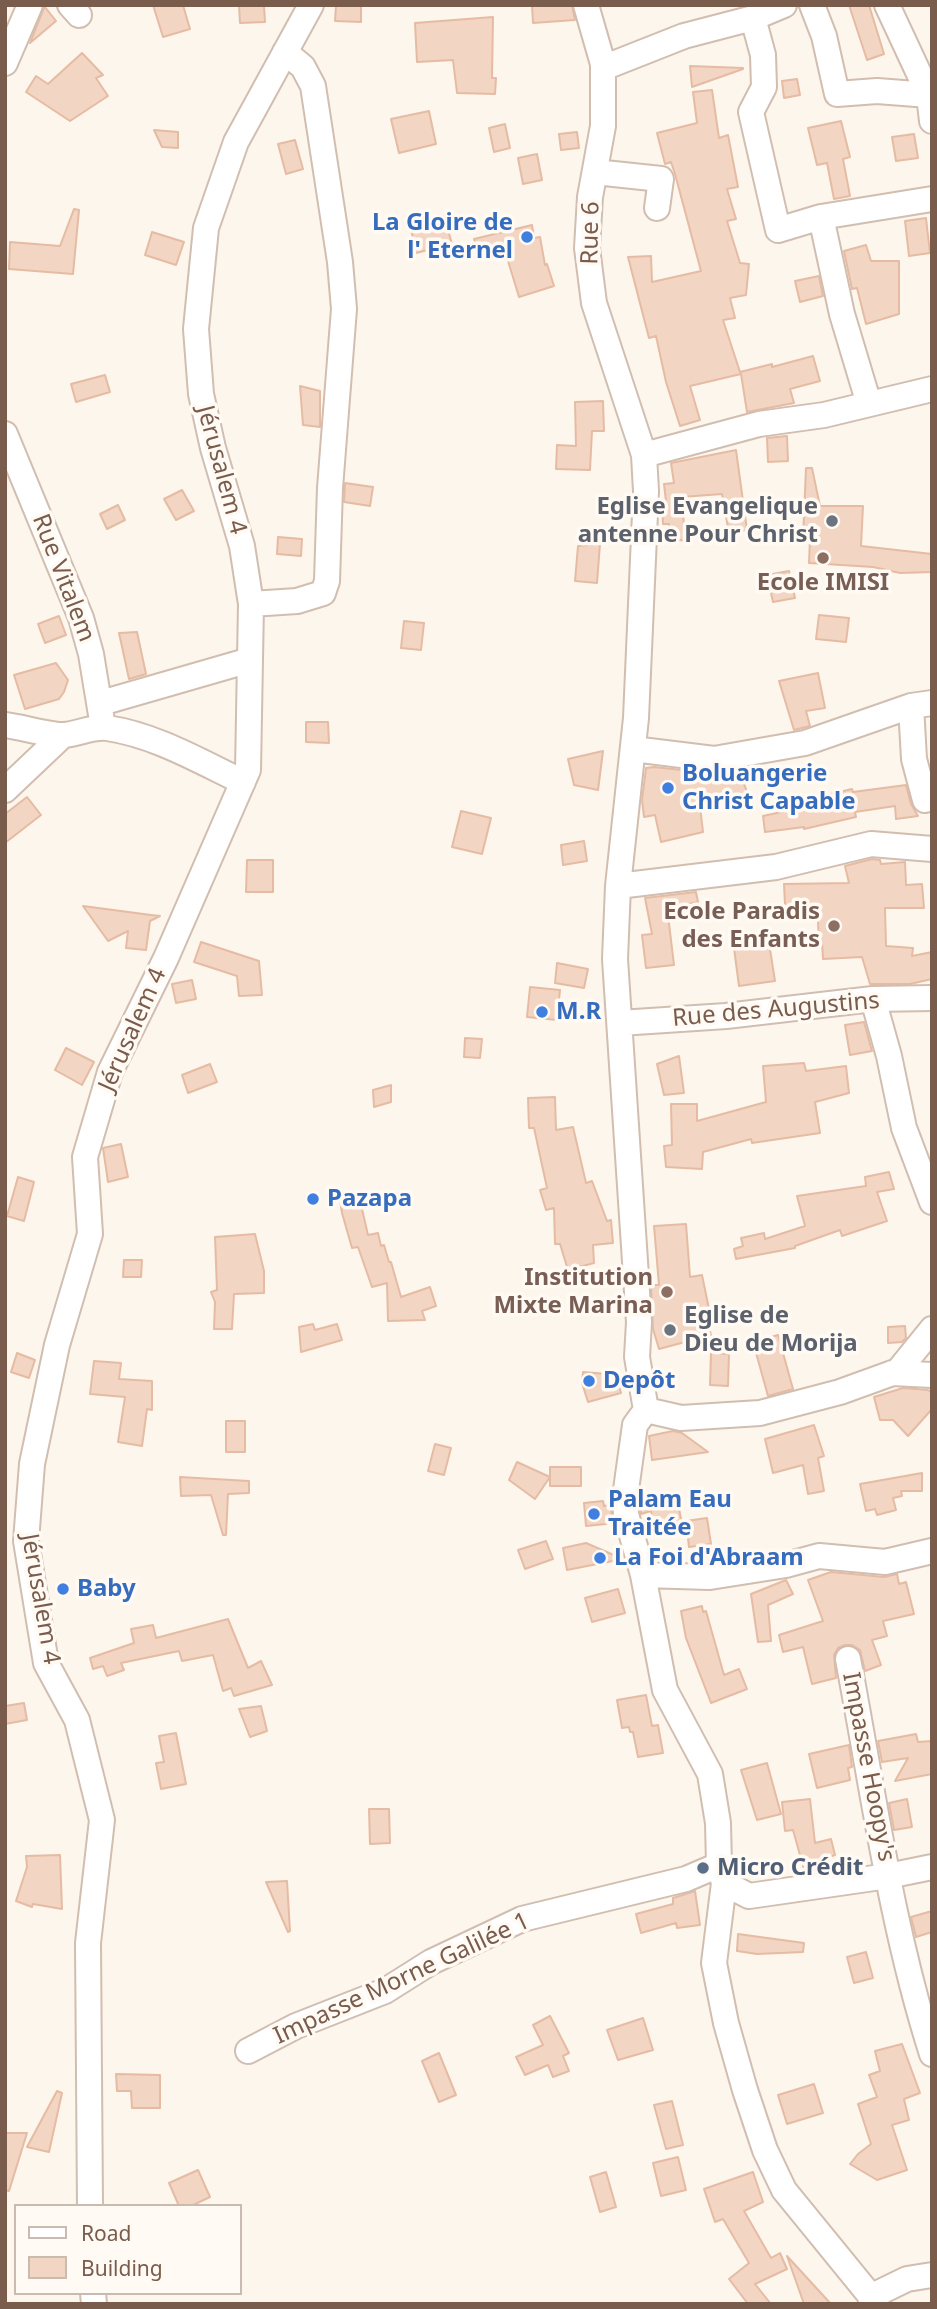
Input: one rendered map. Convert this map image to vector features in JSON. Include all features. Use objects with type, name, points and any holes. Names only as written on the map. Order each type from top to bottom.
[{"type":"street","points":[[5,63],[30,5]]},
{"type":"street","name":"Jérusalem 4","points":[[90,2204],[88,1943],[102,1820],[77,1720],[46,1662],[26,1541],[32,1464],[57,1345],[90,1234],[85,1157],[110,1072],[166,958],[248,770],[251,604],[242,546],[213,448],[201,394],[196,329],[206,228],[236,142],[311,5]]},
{"type":"street","name":"Rue 6","points":[[586,5],[603,68],[603,126],[590,197],[587,248],[594,303],[644,455],[646,526],[633,749],[618,886],[615,959],[639,1322],[637,1357],[646,1410]]},
{"type":"street","points":[[603,68],[684,36],[753,18],[785,5]]},
{"type":"street","points":[[812,5],[824,36],[837,94],[877,91],[929,95]]},
{"type":"street","points":[[887,5],[929,95],[932,121]]},
{"type":"street","points":[[753,18],[763,55],[764,87],[751,112],[778,230],[821,217],[932,199]]},
{"type":"street","points":[[251,604],[312,598],[323,593],[327,581],[330,488],[344,309],[340,262],[313,86],[303,67],[285,52]]},
{"type":"street","points":[[595,172],[661,179],[657,208]]},
{"type":"street","points":[[821,217],[842,314],[869,404]]},
{"type":"street","points":[[644,455],[759,425],[824,415],[932,389]]},
{"type":"street","name":"Rue Vitalem","points":[[5,434],[80,618],[92,654],[102,715]]},
{"type":"street","points":[[5,790],[62,736],[102,715],[250,660]]},
{"type":"street","points":[[633,749],[714,758],[805,743],[921,704],[914,759],[925,800]]},
{"type":"street","points":[[102,715],[243,782]]},
{"type":"street","points":[[5,725],[62,736]]},
{"type":"street","points":[[618,886],[776,867],[871,844],[932,849]]},
{"type":"street","name":"Rue des Augustins","points":[[620,1023],[726,1016],[873,999],[932,998]]},
{"type":"street","points":[[873,999],[889,1056],[904,1128],[932,1202]]},
{"type":"street","points":[[932,1329],[898,1371],[840,1392],[760,1413],[681,1418],[646,1410],[635,1425],[625,1497],[626,1514],[643,1575],[665,1690],[710,1774],[718,1823],[721,1874],[714,1963],[726,2023],[765,2150],[783,2190],[874,2300],[907,2279],[932,2275]]},
{"type":"street","points":[[892,1373],[932,1376]]},
{"type":"street","points":[[643,1575],[710,1577],[786,1565],[819,1556],[885,1562],[932,1551]]},
{"type":"street","name":"Impasse Hoopy's","points":[[848,1658],[888,1876],[921,2019],[932,2054]]},
{"type":"street","points":[[721,1874],[749,1896],[932,1867]]},
{"type":"street","name":"Impasse Morne Galilée 1","points":[[248,2051],[296,2026],[385,1991],[431,1962],[522,1919],[685,1879],[721,1874]]},
{"type":"building","points":[[153,5],[183,5],[190,29],[163,37]]},
{"type":"building","points":[[239,5],[264,5],[265,22],[240,23]]},
{"type":"building","points":[[336,5],[361,5],[361,22],[335,21]]},
{"type":"building","points":[[532,5],[572,5],[575,20],[533,23]]},
{"type":"building","points":[[849,5],[869,5],[884,54],[867,60]]},
{"type":"building","points":[[44,8],[56,21],[30,43]]},
{"type":"building","points":[[493,17],[492,78],[496,78],[495,94],[457,93],[453,60],[417,62],[415,23]]},
{"type":"building","points":[[82,53],[103,75],[96,78],[108,96],[70,121],[26,92],[36,76],[48,84]]},
{"type":"building","points":[[690,66],[743,68],[743,69],[692,87]]},
{"type":"building","points":[[797,79],[800,95],[784,98],[782,81]]},
{"type":"building","points":[[712,90],[719,138],[728,135],[738,187],[727,189],[736,219],[727,221],[740,263],[749,264],[746,295],[730,298],[735,318],[723,320],[740,372],[813,356],[820,381],[790,389],[794,403],[747,412],[741,374],[690,386],[700,420],[680,426],[666,382],[656,336],[649,338],[628,257],[651,256],[652,282],[701,271],[675,174],[671,162],[665,164],[657,133],[697,123],[693,92]]},
{"type":"building","points":[[429,111],[436,144],[399,153],[391,119]]},
{"type":"building","points":[[841,121],[850,157],[843,159],[850,196],[834,199],[827,163],[817,165],[808,128]]},
{"type":"building","points":[[505,124],[510,148],[494,152],[489,128]]},
{"type":"building","points":[[154,130],[178,132],[178,148],[162,147]]},
{"type":"building","points":[[577,132],[579,148],[561,150],[559,134]]},
{"type":"building","points":[[914,134],[918,158],[896,161],[892,137]]},
{"type":"building","points":[[295,140],[303,169],[286,174],[278,144]]},
{"type":"building","points":[[537,154],[542,180],[523,184],[518,158]]},
{"type":"building","points":[[74,209],[79,210],[73,274],[9,269],[10,242],[60,246]]},
{"type":"building","points":[[444,216],[452,244],[416,253],[410,224]]},
{"type":"building","points":[[926,218],[930,253],[909,256],[905,221]]},
{"type":"building","points":[[532,225],[534,238],[540,237],[545,265],[547,264],[554,286],[519,297],[505,251],[480,258],[474,239]]},
{"type":"building","points":[[152,232],[184,242],[176,265],[145,255]]},
{"type":"building","points":[[866,245],[871,261],[899,261],[899,314],[866,324],[857,288],[852,289],[844,251]]},
{"type":"building","points":[[819,276],[823,296],[800,302],[795,281]]},
{"type":"building","points":[[105,375],[110,392],[76,402],[71,384]]},
{"type":"building","points":[[300,386],[320,391],[320,427],[303,425]]},
{"type":"building","points":[[603,401],[604,431],[592,431],[590,470],[556,469],[557,445],[576,446],[575,402]]},
{"type":"building","points":[[787,436],[788,461],[768,462],[767,438]]},
{"type":"building","points":[[736,450],[747,530],[729,533],[722,494],[682,497],[685,540],[671,541],[669,524],[663,524],[662,503],[666,502],[664,484],[674,483],[671,463]]},
{"type":"building","points":[[806,468],[812,468],[820,506],[863,506],[861,546],[932,554],[932,572],[900,573],[873,567],[809,563],[810,538],[803,538]]},
{"type":"building","points":[[345,483],[373,487],[370,506],[344,502]]},
{"type":"building","points":[[182,490],[194,511],[176,520],[164,499]]},
{"type":"building","points":[[118,505],[125,520],[107,529],[100,514]]},
{"type":"building","points":[[278,537],[302,539],[301,556],[277,554]]},
{"type":"building","points":[[600,544],[597,583],[575,581],[578,546]]},
{"type":"building","points":[[789,571],[795,598],[773,602],[767,575]]},
{"type":"building","points":[[819,615],[849,618],[846,642],[816,639]]},
{"type":"building","points":[[59,616],[66,635],[45,643],[38,624]]},
{"type":"building","points":[[404,621],[424,623],[421,650],[401,648]]},
{"type":"building","points":[[137,632],[146,674],[129,679],[119,633]]},
{"type":"building","points":[[56,663],[68,680],[64,692],[59,699],[25,709],[14,675]]},
{"type":"building","points":[[818,673],[825,708],[806,711],[810,726],[794,730],[779,681]]},
{"type":"building","points":[[306,722],[328,722],[329,743],[306,742]]},
{"type":"building","points":[[603,751],[598,790],[574,785],[568,759]]},
{"type":"building","points":[[646,768],[709,773],[710,781],[740,772],[748,795],[730,800],[728,795],[699,798],[703,832],[661,842],[655,815],[644,817],[642,800]]},
{"type":"building","points":[[906,785],[911,804],[918,816],[896,819],[895,806],[855,812],[856,817],[804,829],[765,832],[763,816],[823,803],[822,796],[852,789],[853,792]]},
{"type":"building","points":[[27,797],[41,815],[5,843],[5,814]]},
{"type":"building","points":[[461,811],[491,818],[482,854],[452,847]]},
{"type":"building","points":[[584,841],[587,861],[563,865],[561,845]]},
{"type":"building","points":[[872,859],[880,860],[881,864],[905,862],[906,885],[922,884],[924,908],[885,908],[886,946],[913,948],[912,956],[932,952],[932,979],[910,984],[870,984],[862,957],[823,959],[817,904],[785,905],[784,884],[849,883],[845,866]]},
{"type":"building","points":[[247,860],[273,860],[273,892],[246,892]]},
{"type":"building","points":[[696,892],[698,902],[676,907],[677,914],[668,915],[674,965],[646,968],[642,935],[652,934],[645,898]]},
{"type":"building","points":[[83,906],[160,916],[150,921],[146,950],[126,948],[128,931],[108,941]]},
{"type":"building","points":[[201,942],[259,961],[262,995],[239,996],[237,976],[194,962]]},
{"type":"building","points":[[769,943],[775,981],[739,986],[734,948]]},
{"type":"building","points":[[557,963],[588,969],[584,988],[555,983]]},
{"type":"building","points":[[192,980],[196,999],[176,1003],[172,984]]},
{"type":"building","points":[[530,987],[560,990],[557,1020],[527,1017]]},
{"type":"building","points":[[864,1022],[872,1051],[850,1055],[845,1025]]},
{"type":"building","points":[[465,1038],[482,1039],[480,1058],[464,1057]]},
{"type":"building","points":[[66,1048],[94,1062],[82,1085],[55,1070]]},
{"type":"building","points":[[679,1056],[684,1093],[664,1095],[657,1064]]},
{"type":"building","points":[[804,1063],[806,1071],[846,1066],[849,1093],[815,1102],[820,1133],[752,1143],[751,1139],[703,1152],[702,1169],[666,1167],[664,1146],[672,1145],[671,1104],[697,1104],[697,1121],[766,1102],[763,1066]]},
{"type":"building","points":[[210,1064],[217,1082],[188,1093],[182,1075]]},
{"type":"building","points":[[391,1085],[391,1102],[374,1107],[373,1090]]},
{"type":"building","points":[[555,1097],[556,1130],[573,1127],[586,1183],[592,1181],[607,1221],[611,1220],[613,1243],[593,1245],[594,1263],[568,1270],[560,1244],[555,1244],[554,1208],[546,1210],[540,1190],[547,1188],[534,1128],[529,1128],[528,1098]]},
{"type":"building","points":[[121,1144],[128,1177],[108,1182],[103,1148]]},
{"type":"building","points":[[889,1172],[894,1189],[877,1192],[887,1221],[842,1236],[840,1230],[795,1248],[736,1259],[734,1249],[743,1246],[741,1238],[764,1233],[765,1239],[805,1226],[797,1196],[866,1186],[865,1177]]},
{"type":"building","points":[[18,1177],[34,1182],[24,1221],[7,1216]]},
{"type":"building","points":[[359,1196],[368,1235],[378,1233],[381,1246],[384,1245],[391,1262],[401,1297],[430,1287],[436,1306],[422,1311],[425,1320],[388,1321],[387,1283],[372,1287],[358,1247],[352,1248],[342,1213],[340,1200]]},
{"type":"building","points":[[686,1224],[690,1277],[702,1275],[709,1309],[704,1310],[711,1335],[659,1349],[653,1329],[651,1285],[659,1285],[654,1226]]},
{"type":"building","points":[[255,1234],[264,1271],[264,1293],[234,1294],[232,1329],[214,1329],[215,1302],[211,1292],[217,1290],[215,1237]]},
{"type":"building","points":[[124,1260],[142,1260],[141,1277],[123,1277]]},
{"type":"building","points":[[313,1324],[315,1330],[337,1324],[342,1340],[301,1352],[299,1327]]},
{"type":"building","points":[[905,1326],[906,1338],[902,1342],[888,1343],[888,1327]]},
{"type":"building","points":[[778,1335],[793,1389],[768,1396],[753,1342]]},
{"type":"building","points":[[17,1353],[35,1360],[29,1378],[11,1372]]},
{"type":"building","points":[[711,1353],[729,1354],[728,1386],[710,1385]]},
{"type":"building","points":[[94,1361],[121,1363],[119,1379],[152,1381],[152,1410],[147,1409],[142,1446],[118,1442],[125,1397],[90,1394]]},
{"type":"building","points":[[583,1372],[616,1372],[621,1393],[588,1402],[582,1383]]},
{"type":"building","points":[[903,1388],[928,1390],[932,1393],[932,1409],[908,1436],[893,1420],[880,1420],[874,1397]]},
{"type":"building","points":[[226,1421],[245,1421],[245,1452],[226,1452]]},
{"type":"building","points":[[814,1425],[824,1456],[818,1458],[824,1491],[808,1494],[803,1465],[773,1473],[765,1439]]},
{"type":"building","points":[[673,1431],[682,1433],[708,1452],[652,1460],[649,1436]]},
{"type":"building","points":[[435,1444],[451,1448],[444,1475],[428,1471]]},
{"type":"building","points":[[517,1462],[550,1477],[535,1499],[509,1480]]},
{"type":"building","points":[[550,1467],[581,1467],[581,1486],[550,1486]]},
{"type":"building","points":[[922,1473],[922,1491],[901,1491],[902,1496],[893,1498],[896,1510],[877,1515],[875,1509],[866,1511],[860,1484]]},
{"type":"building","points":[[180,1477],[249,1481],[249,1493],[228,1494],[226,1535],[223,1535],[211,1495],[181,1496]]},
{"type":"building","points":[[663,1493],[665,1500],[677,1498],[682,1524],[655,1530],[651,1511],[641,1514],[640,1498]]},
{"type":"building","points":[[603,1501],[604,1506],[611,1505],[612,1521],[586,1526],[584,1503]]},
{"type":"building","points":[[707,1518],[711,1544],[689,1547],[686,1521]]},
{"type":"building","points":[[546,1541],[553,1559],[525,1569],[518,1550]]},
{"type":"building","points":[[586,1543],[623,1559],[567,1570],[563,1548]]},
{"type":"building","points":[[831,1572],[884,1577],[897,1574],[899,1584],[906,1582],[914,1614],[883,1621],[887,1636],[872,1640],[881,1665],[865,1671],[860,1650],[852,1645],[845,1645],[838,1648],[834,1655],[836,1678],[812,1684],[803,1647],[783,1652],[779,1635],[823,1621],[808,1580]]},
{"type":"building","points":[[786,1580],[793,1594],[768,1605],[771,1641],[758,1642],[751,1594]]},
{"type":"building","points":[[618,1589],[625,1613],[592,1622],[585,1598]]},
{"type":"building","points":[[702,1606],[703,1612],[706,1611],[724,1675],[739,1669],[747,1689],[711,1703],[686,1638],[681,1611]]},
{"type":"building","points":[[228,1619],[248,1668],[261,1661],[272,1685],[234,1696],[231,1688],[223,1691],[213,1655],[182,1661],[179,1651],[121,1663],[124,1670],[107,1676],[103,1666],[93,1669],[90,1658],[134,1643],[131,1629],[153,1625],[156,1638]]},
{"type":"building","points":[[646,1695],[652,1726],[658,1725],[663,1753],[638,1757],[633,1732],[630,1732],[629,1727],[622,1728],[617,1700]]},
{"type":"building","points":[[24,1703],[27,1720],[5,1724],[5,1706]]},
{"type":"building","points":[[261,1706],[267,1731],[250,1737],[239,1709]]},
{"type":"building","points":[[176,1733],[186,1784],[161,1789],[156,1763],[164,1762],[159,1736]]},
{"type":"building","points":[[916,1734],[918,1742],[932,1741],[932,1774],[895,1781],[908,1758],[882,1762],[878,1741]]},
{"type":"building","points":[[849,1745],[852,1767],[848,1768],[850,1780],[817,1788],[809,1754]]},
{"type":"building","points":[[767,1763],[781,1814],[757,1820],[741,1770]]},
{"type":"building","points":[[810,1799],[815,1843],[831,1839],[835,1855],[816,1861],[817,1871],[805,1873],[793,1830],[785,1831],[782,1802]]},
{"type":"building","points":[[907,1799],[912,1827],[894,1830],[889,1803]]},
{"type":"building","points":[[369,1809],[389,1809],[390,1843],[370,1844]]},
{"type":"building","points":[[60,1855],[62,1909],[33,1904],[32,1907],[16,1901],[27,1867],[26,1856]]},
{"type":"building","points":[[287,1881],[290,1931],[288,1932],[266,1882]]},
{"type":"building","points":[[695,1891],[700,1925],[677,1928],[676,1923],[641,1933],[636,1914],[673,1904],[673,1898]]},
{"type":"building","points":[[932,1911],[932,1932],[916,1937],[911,1917]]},
{"type":"building","points":[[738,1934],[804,1943],[803,1952],[757,1954],[737,1951]]},
{"type":"building","points":[[866,1952],[873,1978],[854,1983],[847,1957]]},
{"type":"building","points":[[550,2016],[569,2053],[563,2056],[569,2071],[553,2077],[548,2065],[525,2075],[516,2057],[543,2045],[533,2025]]},
{"type":"building","points":[[643,2018],[653,2050],[618,2060],[607,2030]]},
{"type":"building","points":[[902,2044],[920,2093],[904,2099],[909,2120],[892,2125],[907,2170],[877,2180],[850,2164],[871,2144],[858,2104],[877,2097],[869,2075],[880,2071],[875,2051]]},
{"type":"building","points":[[439,2053],[456,2095],[439,2102],[422,2061]]},
{"type":"building","points":[[116,2074],[160,2075],[160,2108],[132,2108],[131,2091],[117,2091]]},
{"type":"building","points":[[814,2084],[823,2113],[787,2124],[778,2095]]},
{"type":"building","points":[[57,2091],[62,2093],[49,2152],[27,2147]]},
{"type":"building","points":[[672,2101],[683,2145],[666,2149],[654,2105]]},
{"type":"building","points":[[5,2133],[27,2133],[9,2191],[5,2190]]},
{"type":"building","points":[[678,2157],[686,2190],[661,2196],[653,2163]]},
{"type":"building","points":[[198,2170],[210,2197],[195,2204],[178,2204],[169,2183]]},
{"type":"building","points":[[606,2172],[616,2207],[600,2212],[590,2177]]},
{"type":"building","points":[[753,2172],[763,2202],[744,2211],[771,2258],[780,2253],[787,2269],[755,2284],[771,2304],[748,2304],[729,2279],[749,2263],[723,2219],[715,2222],[704,2189]]},
{"type":"building","points":[[787,2256],[831,2304],[804,2304]]},
{"type":"place","name":"La Gloire de l' Eternel","points":[[527,237]]},
{"type":"place","name":"Eglise Evangelique antenne Pour Christ","points":[[832,521]]},
{"type":"place","name":"Ecole IMISI","points":[[823,558]]},
{"type":"place","name":"Boluangerie Christ Capable","points":[[668,788]]},
{"type":"place","name":"Ecole Paradis des Enfants","points":[[834,926]]},
{"type":"place","name":"M.R","points":[[542,1012]]},
{"type":"place","name":"Pazapa","points":[[313,1199]]},
{"type":"place","name":"Institution Mixte Marina","points":[[667,1292]]},
{"type":"place","name":"Eglise de Dieu de Morija","points":[[670,1330]]},
{"type":"place","name":"Depôt","points":[[589,1381]]},
{"type":"place","name":"Palam Eau Traitée","points":[[594,1514]]},
{"type":"place","name":"La Foi d'Abraam","points":[[600,1558]]},
{"type":"place","name":"Baby","points":[[63,1589]]},
{"type":"place","name":"Micro Crédit","points":[[703,1868]]}]
